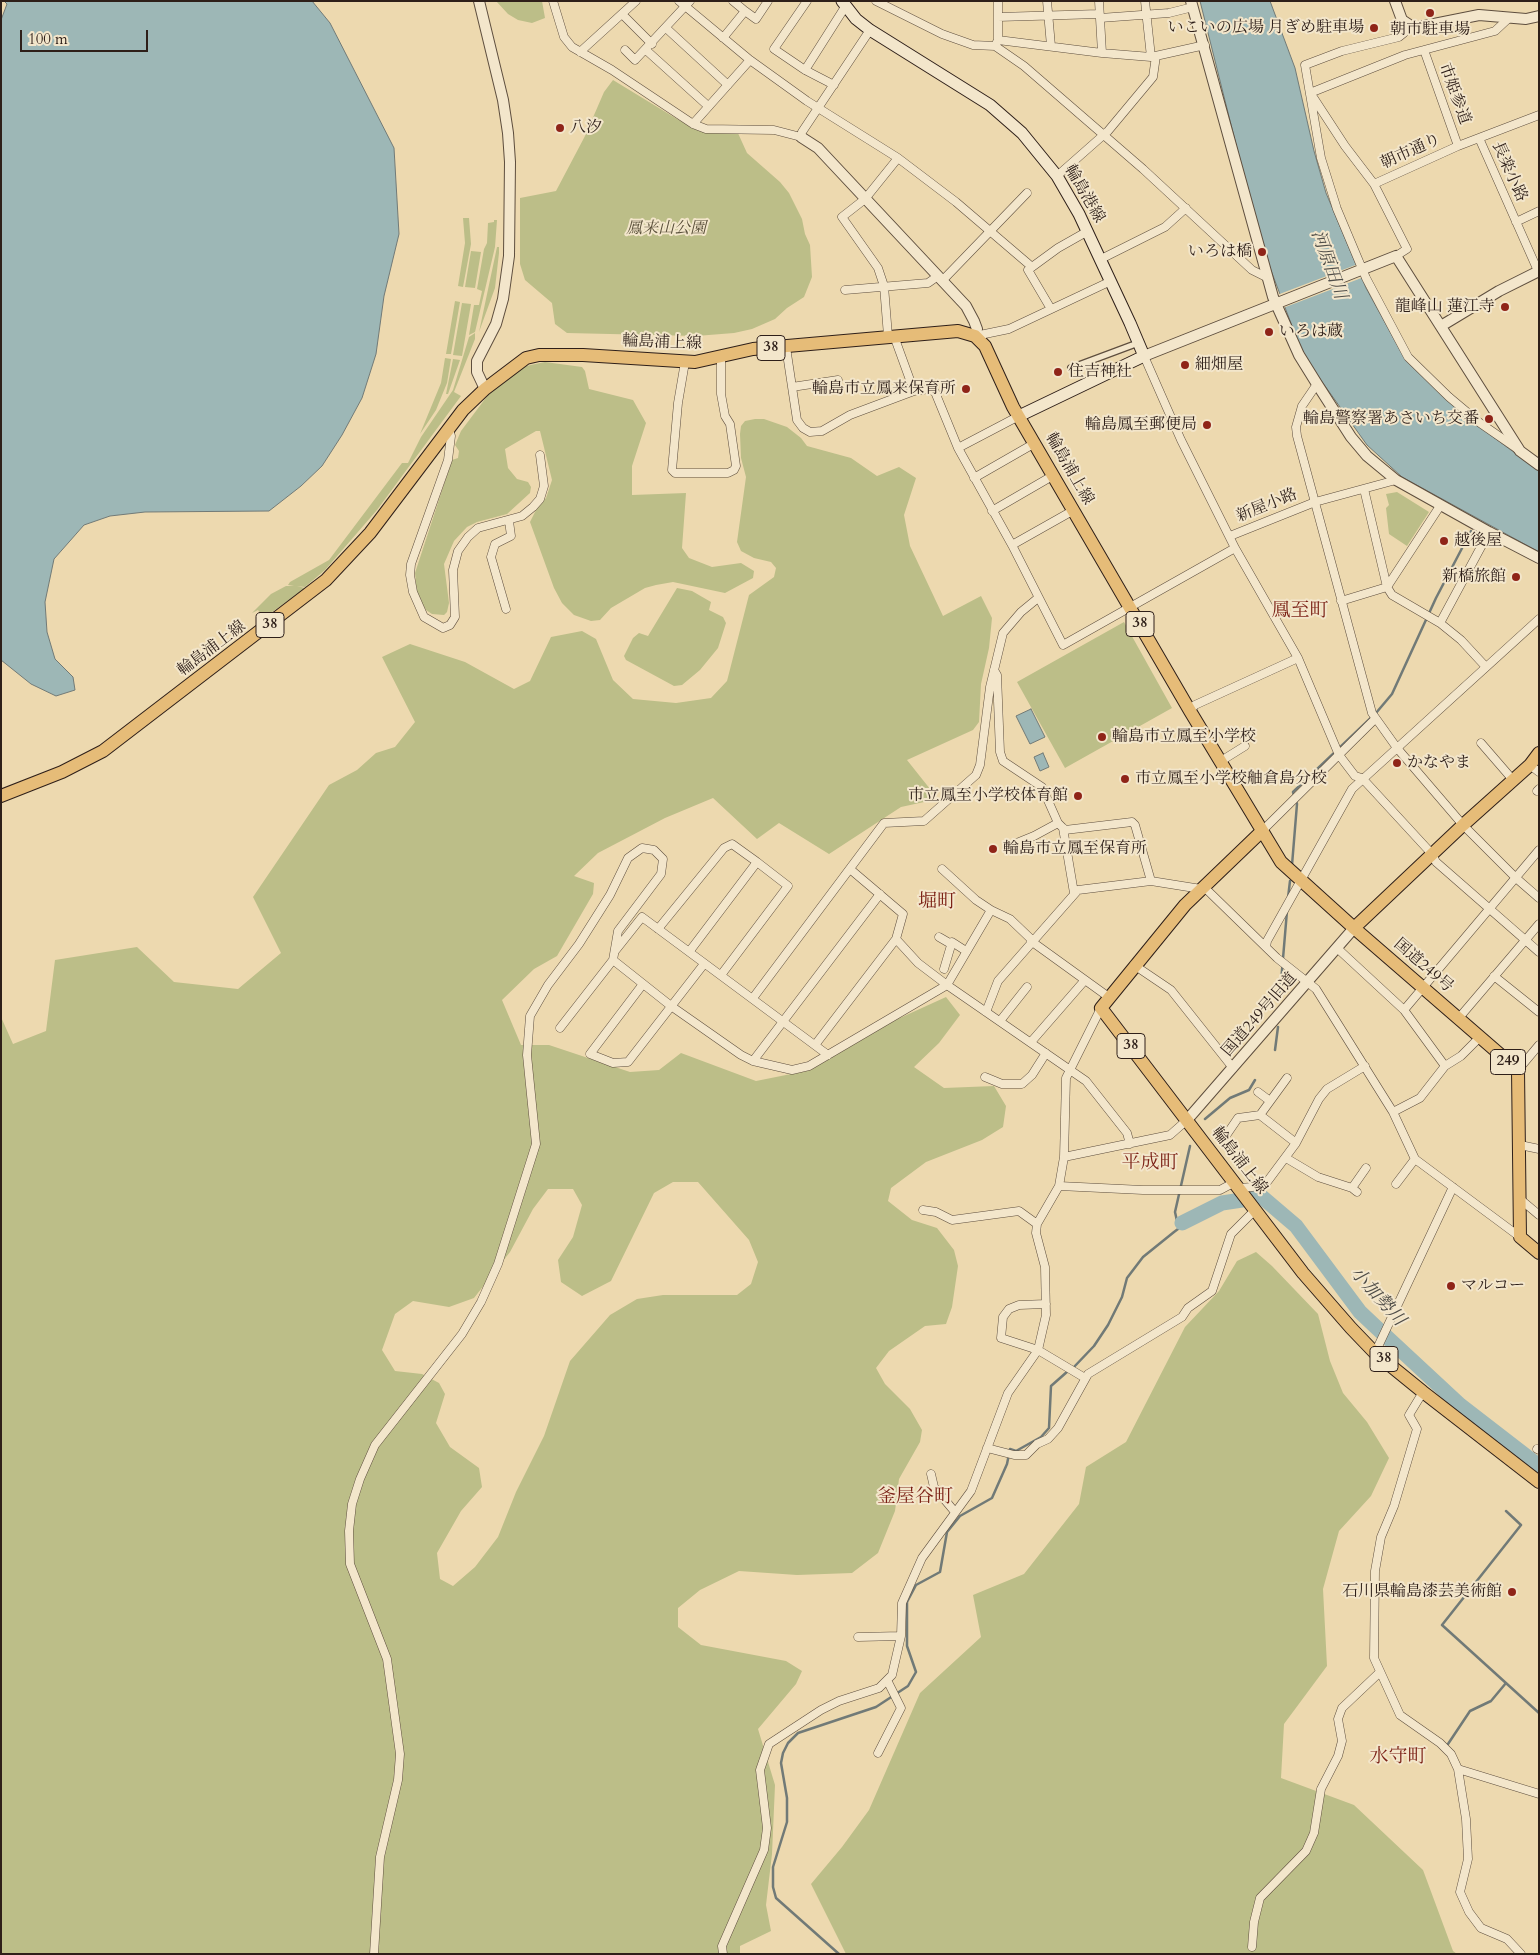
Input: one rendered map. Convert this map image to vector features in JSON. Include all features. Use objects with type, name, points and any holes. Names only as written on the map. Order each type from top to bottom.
[{"type":"main road","name":"輪島港線","points":[[844,4],[870,30],[990,105],[1022,133],[1057,176],[1088,231],[1144,356]]},
{"type":"main road","name":"輪島浦上線","points":[[1,796],[62,772],[103,751],[306,596],[355,550],[463,410],[519,361],[533,355],[583,355],[685,362],[721,357],[753,349],[958,331],[974,336],[986,346],[1019,416],[1261,832],[1281,862],[1354,928]]},
{"type":"main road","points":[[1019,416],[1144,356]]},
{"type":"main road","points":[[1354,928],[1513,780],[1535,768],[1539,753]]},
{"type":"main road","points":[[1105,1003],[1171,921],[1202,888],[1261,832]]},
{"type":"main road","name":"国道249号","points":[[1354,928],[1518,1070]]},
{"type":"main road","name":"輪島浦上線","points":[[1105,1003],[1187,1120],[1303,1273],[1423,1392],[1539,1482]]},
{"type":"main road","name":"249","points":[[1518,1070],[1520,1237]]},
{"type":"main road","points":[[1520,1237],[1539,1254]]},
{"type":"street","points":[[479,1],[503,100],[510,162],[509,256],[503,299],[496,324],[477,361],[476,372],[485,389]]},
{"type":"street","points":[[553,1],[564,37],[580,52],[612,70],[692,124],[706,129],[774,130],[801,137],[818,148],[940,278],[972,316],[977,329],[974,336]]},
{"type":"street","points":[[580,52],[636,1]]},
{"type":"street","points":[[733,1],[756,19],[768,1]]},
{"type":"street","points":[[807,1],[774,48],[805,70],[834,85]]},
{"type":"street","points":[[876,1],[942,34],[972,45],[997,43],[1050,46],[1102,53],[1153,56],[1205,45]]},
{"type":"street","points":[[997,43],[998,1]]},
{"type":"street","points":[[1047,1],[1050,46]]},
{"type":"street","points":[[1099,1],[1102,53]]},
{"type":"street","points":[[1057,176],[1108,131],[1153,77],[1153,56],[1145,1]]},
{"type":"street","points":[[1395,1],[1398,13],[1407,25],[1423,27],[1479,16],[1526,19],[1539,16]]},
{"type":"street","points":[[625,50],[635,60],[666,28],[685,3],[750,60],[819,108],[898,158],[1032,267]]},
{"type":"street","points":[[805,70],[844,4]]},
{"type":"street","points":[[998,17],[1147,15],[1192,4],[1205,45],[1224,124],[1268,278],[1299,355],[1317,384],[1351,437],[1367,456],[1396,480],[1440,506],[1539,558]]},
{"type":"street","points":[[723,38],[745,11]]},
{"type":"street","points":[[622,14],[649,47],[708,106]]},
{"type":"street","points":[[1310,93],[1384,62],[1495,31],[1509,18]]},
{"type":"street","points":[[1407,25],[1404,33],[1399,37],[1342,51],[1308,63],[1305,66],[1310,93],[1310,106],[1320,158],[1337,209],[1362,270],[1408,357],[1474,418],[1539,465]]},
{"type":"street","points":[[666,28],[728,85]]},
{"type":"street","points":[[801,137],[802,132],[870,30]]},
{"type":"street","points":[[997,43],[1103,134],[1252,270],[1268,278]]},
{"type":"street","name":"市姫参道","points":[[1424,50],[1458,146]]},
{"type":"street","points":[[692,124],[750,60]]},
{"type":"street","points":[[1310,93],[1345,146],[1374,184]]},
{"type":"street","name":"朝市通り","points":[[1396,256],[1407,249],[1374,184],[1458,146],[1539,115]]},
{"type":"street","name":"長楽小路","points":[[1479,138],[1539,271]]},
{"type":"street","points":[[898,158],[866,198],[842,217],[877,265],[884,286],[891,336],[914,391]]},
{"type":"street","points":[[845,290],[928,283],[940,278],[1027,193]]},
{"type":"street","points":[[1101,259],[1166,227],[1186,208]]},
{"type":"street","points":[[1516,222],[1539,211]]},
{"type":"street","points":[[1051,310],[1028,270],[1058,248],[1088,231]]},
{"type":"street","points":[[1520,452],[1396,256],[1144,356],[1184,446],[1235,548],[1298,658],[1338,751],[1355,776],[1362,778],[1432,854],[1436,862],[1539,952]]},
{"type":"street","points":[[1440,326],[1499,291],[1539,271]]},
{"type":"street","points":[[974,336],[1009,329],[1111,281]]},
{"type":"street","points":[[1071,368],[1138,343]]},
{"type":"street","points":[[786,347],[797,420],[806,430],[816,432],[850,416],[914,391],[930,389],[935,392],[958,448],[1012,544],[1063,646],[1235,548]]},
{"type":"street","points":[[685,362],[676,421],[672,470],[675,473],[728,473],[734,470],[736,466],[730,424],[725,416],[721,394],[721,357]]},
{"type":"street","points":[[792,387],[838,380]]},
{"type":"street","points":[[1317,384],[1302,406],[1296,427],[1341,601],[1374,716],[1397,748],[1463,825],[1516,878],[1539,898]]},
{"type":"street","points":[[958,448],[1019,416]]},
{"type":"street","points":[[449,430],[451,436],[448,460],[411,564],[410,575],[413,592],[424,617],[443,628],[450,625],[455,617],[453,570],[458,551],[468,537],[478,528],[527,513],[540,499],[544,478],[540,456]]},
{"type":"street","points":[[974,478],[1035,443]]},
{"type":"street","points":[[992,511],[1054,475]]},
{"type":"street","name":"新屋小路","points":[[1230,536],[1315,502],[1396,480]]},
{"type":"street","points":[[1364,489],[1387,587],[1392,595],[1440,623],[1461,640],[1486,667]]},
{"type":"street","points":[[1341,601],[1387,587],[1440,506]]},
{"type":"street","points":[[1012,544],[1069,511],[1074,510]]},
{"type":"street","points":[[506,609],[491,557],[495,544],[511,536],[509,520]]},
{"type":"street","points":[[1440,623],[1489,532]]},
{"type":"street","points":[[753,998],[884,823],[924,820],[976,775],[980,766],[990,687],[1003,633],[1021,612],[1038,598]]},
{"type":"street","points":[[1266,947],[1267,941],[1291,902],[1352,789],[1539,620]]},
{"type":"street","points":[[1190,711],[1195,706],[1298,658]]},
{"type":"street","points":[[994,670],[997,675],[1001,757],[1007,764],[1042,787],[1060,825],[1074,892]]},
{"type":"street","points":[[1261,832],[1296,799],[1338,751],[1374,716]]},
{"type":"street","points":[[1481,743],[1513,780]]},
{"type":"street","points":[[1221,761],[1246,746]]},
{"type":"street","points":[[1060,825],[1065,830],[1132,822],[1135,825],[1151,880]]},
{"type":"street","points":[[1007,847],[1060,825]]},
{"type":"street","points":[[658,928],[724,848],[732,844],[757,862],[788,886],[720,975]]},
{"type":"street","points":[[374,1954],[380,1857],[398,1780],[400,1754],[387,1659],[350,1564],[349,1531],[352,1504],[360,1479],[375,1445],[462,1334],[481,1302],[498,1264],[536,1144],[527,1055],[530,1016],[548,985],[579,944],[610,895],[628,858],[642,848],[654,850],[663,859],[661,874],[618,931],[613,960],[560,1028]]},
{"type":"street","points":[[1404,1010],[1539,850]]},
{"type":"street","points":[[689,952],[757,862]]},
{"type":"street","points":[[815,1045],[896,939],[903,914],[850,869]]},
{"type":"street","points":[[723,1954],[722,1946],[764,1850],[767,1828],[760,1770],[769,1744],[821,1710],[839,1701],[879,1688],[892,1675],[901,1636],[902,1603],[916,1570],[922,1558],[971,1491],[1008,1393],[1038,1350],[1046,1315],[1045,1268],[1036,1233],[1037,1224],[1059,1186],[1064,1157],[1066,1078],[1105,1003],[1085,980],[1032,941],[1010,919],[991,910],[971,896],[942,869]]},
{"type":"street","points":[[986,1012],[998,981],[1074,892],[1151,880],[1202,888],[1286,967],[1316,990],[1393,1112],[1415,1159],[1520,1237]]},
{"type":"street","points":[[753,1061],[880,894]]},
{"type":"street","points":[[613,960],[671,1006],[742,1055],[753,1061],[792,1070],[809,1066],[947,985],[991,910]]},
{"type":"street","points":[[615,951],[642,917],[828,1055]]},
{"type":"street","points":[[1458,1019],[1539,924]]},
{"type":"street","name":"国道249号旧道","points":[[1187,1120],[1354,928]]},
{"type":"street","points":[[939,937],[966,951]]},
{"type":"street","points":[[896,939],[918,963],[947,985],[1086,1081],[1127,1133],[1130,1144]]},
{"type":"street","points":[[944,969],[951,944]]},
{"type":"street","points":[[1337,948],[1404,1010],[1445,1066]]},
{"type":"street","points":[[643,984],[590,1054],[613,1063],[628,1062],[704,964]]},
{"type":"street","points":[[1134,965],[1171,990],[1234,1068]]},
{"type":"street","points":[[1494,976],[1539,1012]]},
{"type":"street","points":[[1031,1042],[1085,980]]},
{"type":"street","points":[[1000,1021],[1027,987]]},
{"type":"street","points":[[1393,1112],[1420,1098],[1445,1066],[1461,1056],[1480,1037]]},
{"type":"street","points":[[1518,1070],[1539,1045]]},
{"type":"street","points":[[985,1077],[1002,1084],[1022,1084],[1032,1075],[1046,1053]]},
{"type":"street","points":[[1059,1186],[1220,1190],[1264,1186],[1286,1158],[1315,1104],[1327,1089],[1365,1066]]},
{"type":"street","points":[[1223,1140],[1238,1118],[1260,1114],[1287,1078]]},
{"type":"street","points":[[1258,1092],[1270,1101]]},
{"type":"street","points":[[1260,1114],[1296,1142]]},
{"type":"street","points":[[1064,1157],[1170,1135],[1187,1120]]},
{"type":"street","points":[[1520,1145],[1539,1149]]},
{"type":"street","points":[[1286,1158],[1318,1177],[1355,1190],[1366,1168]]},
{"type":"street","points":[[1396,1184],[1415,1159]]},
{"type":"street","points":[[1377,1347],[1453,1188]]},
{"type":"street","points":[[1520,1199],[1539,1215]]},
{"type":"street","points":[[988,1448],[1014,1455],[1026,1455],[1058,1428],[1085,1378],[1182,1316],[1188,1308],[1212,1291],[1231,1234],[1256,1209]]},
{"type":"street","points":[[923,1210],[936,1212],[952,1220],[1019,1211],[1037,1224]]},
{"type":"street","points":[[1046,1304],[1014,1307],[1005,1312],[1001,1338],[1038,1350],[1085,1378]]},
{"type":"street","points":[[1423,1392],[1409,1415],[1417,1429],[1394,1506],[1381,1537],[1375,1571],[1374,1658],[1379,1673],[1400,1715],[1440,1743],[1452,1754],[1458,1769],[1466,1819],[1468,1859],[1460,1892],[1468,1912],[1481,1928],[1507,1939],[1521,1954]]},
{"type":"street","points":[[931,1474],[934,1487],[955,1512]]},
{"type":"street","points":[[858,1637],[883,1631],[901,1636]]},
{"type":"street","points":[[1252,1947],[1254,1922],[1260,1898],[1306,1851],[1314,1833],[1321,1788],[1338,1756],[1342,1741],[1338,1719],[1342,1708],[1379,1673]]},
{"type":"street","points":[[878,1753],[900,1708],[887,1680]]},
{"type":"street","points":[[1458,1769],[1539,1794]]},
{"type":"green space","points":[[496,1],[542,1],[545,18],[532,23],[518,20],[508,14]]},
{"type":"green space","name":"鳳来山公園","points":[[613,80],[677,119],[705,132],[737,131],[747,153],[780,182],[789,193],[802,219],[805,234],[810,245],[812,277],[804,297],[787,308],[775,319],[752,329],[734,333],[696,336],[567,333],[555,324],[552,303],[525,280],[520,264],[520,198],[556,191],[585,136],[604,92]]},
{"type":"green space","points":[[463,218],[469,218],[471,244],[463,287],[458,286],[465,243]]},
{"type":"green space","points":[[494,220],[497,220],[495,247],[475,332],[469,335],[474,305],[479,305],[482,291],[477,289],[484,249],[487,243],[488,223],[494,222]]},
{"type":"green space","points":[[497,247],[499,247],[499,253],[495,288],[479,332]]},
{"type":"green space","points":[[471,251],[481,252],[475,288],[465,287]]},
{"type":"green space","points":[[455,301],[460,302],[451,354],[446,354]]},
{"type":"green space","points":[[462,303],[471,304],[462,356],[453,355]]},
{"type":"green space","points":[[475,333],[475,339],[454,392],[461,396],[377,510],[325,570],[305,587],[297,586],[305,588],[264,618],[258,610],[252,613],[271,594],[286,586],[294,586],[288,585],[290,582],[329,560],[402,463],[408,463],[421,437],[453,390],[469,337]]},
{"type":"green space","points":[[445,358],[451,359],[447,383],[436,410],[420,434],[441,383]]},
{"type":"green space","points":[[453,359],[460,360],[448,394],[446,394]]},
{"type":"green space","points":[[545,362],[582,367],[585,371],[589,389],[633,400],[646,423],[632,466],[632,495],[686,493],[682,548],[689,558],[712,567],[741,563],[754,571],[753,578],[725,593],[673,582],[656,585],[645,588],[611,608],[600,620],[591,621],[574,615],[562,603],[554,588],[530,522],[538,506],[546,498],[552,480],[540,431],[536,431],[505,449],[508,468],[517,479],[528,482],[531,487],[530,493],[507,514],[477,522],[467,527],[454,541],[444,564],[449,603],[447,612],[444,615],[432,614],[426,610],[417,595],[415,573],[452,460],[458,458],[459,451],[455,445],[461,431],[494,387],[526,366]]},
{"type":"green space","points":[[764,419],[787,427],[801,438],[807,446],[851,458],[877,476],[899,467],[916,478],[904,515],[910,546],[943,616],[981,596],[992,618],[989,648],[981,684],[979,722],[973,730],[907,760],[938,799],[901,807],[829,854],[779,823],[757,839],[713,798],[665,818],[598,853],[574,876],[594,883],[593,894],[557,956],[534,969],[502,1000],[521,1045],[549,1045],[630,1072],[659,1070],[681,1053],[756,1081],[806,1071],[878,1028],[946,997],[960,1015],[939,1043],[914,1067],[944,1088],[994,1086],[1006,1106],[1003,1127],[982,1140],[926,1162],[891,1188],[888,1201],[912,1220],[937,1228],[954,1250],[958,1266],[952,1307],[946,1324],[925,1326],[889,1351],[876,1368],[885,1384],[910,1409],[922,1430],[920,1442],[899,1479],[895,1511],[878,1553],[852,1573],[797,1575],[739,1571],[700,1590],[678,1608],[678,1627],[701,1645],[786,1661],[802,1671],[796,1684],[758,1729],[775,1785],[772,1854],[766,1905],[771,1931],[740,1946],[740,1954],[1,1954],[1,1017],[13,1044],[46,1031],[55,960],[137,947],[174,982],[238,989],[281,953],[253,897],[329,785],[357,770],[376,753],[395,747],[415,722],[382,657],[410,644],[465,662],[514,689],[530,681],[551,637],[582,631],[596,639],[613,680],[633,699],[676,703],[711,698],[727,681],[749,595],[774,577],[776,568],[771,562],[754,558],[741,551],[737,542],[746,477],[741,458],[740,434],[741,426],[745,421]],"holes":[[[673,1182],[698,1182],[749,1240],[758,1262],[751,1284],[737,1295],[663,1295],[637,1299],[610,1315],[570,1361],[544,1436],[516,1492],[498,1537],[475,1567],[453,1586],[440,1579],[437,1553],[461,1511],[482,1487],[479,1468],[450,1447],[436,1423],[445,1394],[439,1383],[422,1374],[395,1371],[382,1350],[395,1314],[413,1301],[449,1307],[474,1298],[510,1252],[533,1209],[548,1189],[573,1189],[582,1205],[573,1237],[558,1260],[561,1282],[582,1296],[611,1281],[654,1193]]]},
{"type":"green space","points":[[1397,492],[1429,512],[1407,546],[1389,534],[1386,508],[1389,505],[1386,494]]},
{"type":"green space","points":[[677,588],[692,591],[711,602],[709,610],[723,617],[726,623],[718,648],[700,670],[682,685],[674,686],[626,660],[624,656],[633,638],[639,633],[648,636]]},
{"type":"green space","points":[[1124,622],[1172,708],[1065,768],[1017,682]]},
{"type":"green space","points":[[1256,1252],[1318,1314],[1330,1361],[1343,1393],[1367,1422],[1389,1458],[1371,1496],[1339,1531],[1323,1589],[1327,1666],[1284,1724],[1281,1778],[1354,1805],[1423,1870],[1453,1951],[1457,1954],[846,1954],[811,1884],[842,1847],[869,1810],[920,1693],[981,1637],[973,1595],[1024,1574],[1079,1504],[1086,1467],[1126,1442],[1185,1327],[1219,1291],[1237,1261]]},
{"type":"water","points":[[4,1],[312,1],[330,23],[394,148],[399,234],[384,296],[376,354],[362,398],[342,435],[322,466],[301,486],[269,511],[145,512],[110,516],[84,525],[54,559],[45,602],[47,632],[55,659],[73,677],[75,690],[56,696],[31,684],[1,660],[1,20],[7,4]]},
{"type":"water","name":"河原田川","points":[[1200,1],[1270,1],[1295,68],[1314,151],[1326,193],[1366,288],[1400,350],[1430,383],[1488,433],[1539,471],[1539,552],[1402,477],[1367,445],[1303,355],[1261,244]]},
{"type":"water","points":[[1031,709],[1045,737],[1030,744],[1016,716]]},
{"type":"water","points":[[1043,753],[1049,767],[1040,771],[1034,757]]},
{"type":"pier","name":"いろは橋","points":[[1358,264],[1364,277],[1283,308],[1277,295]]},
{"type":"waterway","points":[[1292,865],[1297,804],[1293,792],[1376,713],[1392,694],[1436,598],[1471,531]]},
{"type":"waterway","points":[[1288,898],[1290,881]]},
{"type":"waterway","points":[[1280,994],[1287,911]]},
{"type":"waterway","points":[[1275,1050],[1278,1027]]},
{"type":"waterway","points":[[1205,1119],[1230,1098],[1249,1090],[1255,1080]]},
{"type":"waterway","points":[[1073,1368],[1094,1346],[1108,1325],[1122,1297],[1127,1278],[1143,1257],[1178,1229],[1182,1223],[1177,1221],[1175,1212],[1190,1146]]},
{"type":"waterway","name":"小加勢川","points":[[1182,1223],[1222,1203],[1262,1197],[1296,1226],[1360,1312],[1460,1405],[1539,1466]]},
{"type":"waterway","points":[[839,1954],[776,1898],[773,1887],[773,1867],[787,1822],[787,1798],[781,1763],[783,1753],[788,1743],[798,1733],[876,1707],[908,1686],[916,1672],[907,1646],[907,1602],[916,1585],[940,1572],[947,1532],[960,1516],[992,1498],[1007,1464],[1010,1449],[1016,1451],[1041,1437],[1049,1428],[1051,1386],[1068,1371]]},
{"type":"waterway","points":[[1506,1511],[1521,1525],[1442,1625],[1539,1713]]},
{"type":"waterway","points":[[1448,1744],[1470,1711],[1491,1701],[1506,1683]]},
{"type":"place","name":"朝市駐車場","points":[[1430,13]]},
{"type":"place","name":"いこいの広場 月ぎめ駐車場","points":[[1374,28]]},
{"type":"place","name":"八汐","points":[[560,128]]},
{"type":"place","name":"いろは橋","points":[[1262,252]]},
{"type":"place","name":"龍峰山 蓮江寺","points":[[1505,307]]},
{"type":"place","name":"いろは蔵","points":[[1269,332]]},
{"type":"place","name":"細畑屋","points":[[1185,365]]},
{"type":"place","name":"住吉神社","points":[[1058,372]]},
{"type":"place","name":"輪島市立鳳来保育所","points":[[966,389]]},
{"type":"place","name":"輪島警察署あさいち交番","points":[[1489,419]]},
{"type":"place","name":"輪島鳳至郵便局","points":[[1207,425]]},
{"type":"place","name":"越後屋","points":[[1444,541]]},
{"type":"place","name":"新橋旅館","points":[[1516,577]]},
{"type":"place","name":"輪島市立鳳至小学校","points":[[1102,737]]},
{"type":"place","name":"かなやま","points":[[1397,763]]},
{"type":"place","name":"市立鳳至小学校舳倉島分校","points":[[1125,779]]},
{"type":"place","name":"市立鳳至小学校体育館","points":[[1078,796]]},
{"type":"place","name":"輪島市立鳳至保育所","points":[[993,849]]},
{"type":"place","name":"マルコー","points":[[1451,1286]]},
{"type":"place","name":"石川県輪島漆芸美術館","points":[[1512,1592]]},
{"type":"district","name":"鳳至町","points":[[1300,612]]},
{"type":"district","name":"堀町","points":[[937,903]]},
{"type":"district","name":"平成町","points":[[1150,1164]]},
{"type":"district","name":"釜屋谷町","points":[[915,1498]]},
{"type":"district","name":"水守町","points":[[1398,1758]]}]
